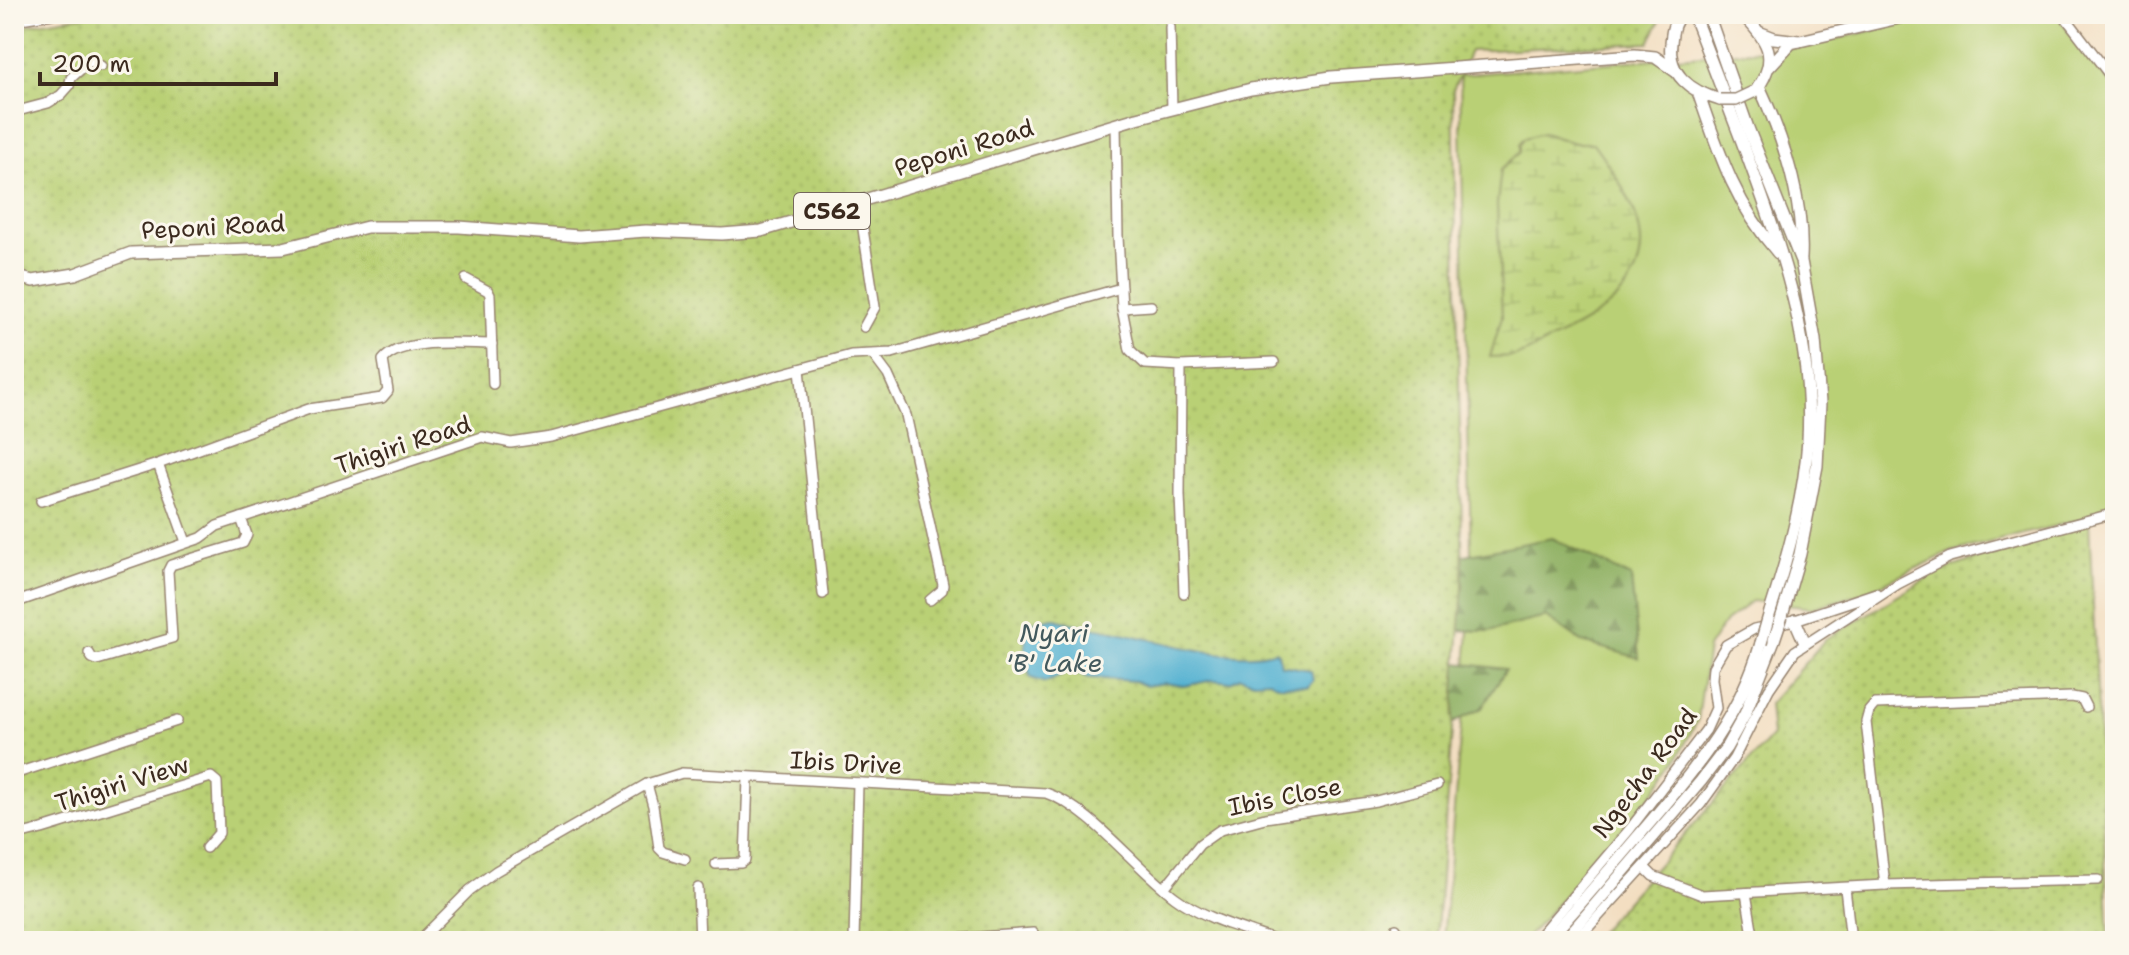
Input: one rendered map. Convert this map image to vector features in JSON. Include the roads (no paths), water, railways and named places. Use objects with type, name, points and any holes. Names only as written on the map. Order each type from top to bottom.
[{"type":"main road","points":[[1669,14],[1672,33],[1670,50],[1675,71]]},
{"type":"main road","points":[[1672,33],[1682,14]]},
{"type":"main road","points":[[1547,941],[1745,714],[1774,640],[1776,614],[1798,516],[1808,440],[1799,323],[1784,259],[1693,14]]},
{"type":"main road","points":[[1708,14],[1748,128],[1801,261]]},
{"type":"main road","points":[[1742,14],[1761,33],[1800,41]]},
{"type":"main road","points":[[1642,54],[1660,59],[1698,92],[1720,100],[1736,100],[1756,89],[1784,49],[1800,41],[1916,14]]},
{"type":"main road","name":"Peponi Road","points":[[14,276],[33,281],[75,274],[131,253],[283,248],[367,227],[459,227],[579,236],[646,231],[742,234],[794,223],[1116,125],[1251,89],[1331,77],[1642,54],[1654,51],[1672,33]]},
{"type":"main road","points":[[1761,33],[1769,67]]},
{"type":"main road","points":[[1564,941],[1701,781],[1741,698],[1800,554],[1818,447],[1819,379],[1801,261],[1801,230],[1789,166],[1756,89]]},
{"type":"main road","points":[[1698,92],[1736,194],[1761,233],[1784,259]]},
{"type":"main road","points":[[1795,620],[1805,643]]},
{"type":"street","points":[[14,20],[52,14]]},
{"type":"street","points":[[2063,14],[2115,82]]},
{"type":"street","points":[[1170,27],[1172,109]]},
{"type":"street","points":[[14,112],[48,103],[61,95],[71,78],[90,61],[101,66]]},
{"type":"street","points":[[1116,125],[1122,308],[1127,343],[1137,359],[1145,364],[1181,366],[1274,362]]},
{"type":"street","points":[[859,203],[875,307],[864,327]]},
{"type":"street","points":[[466,279],[490,295],[493,384]]},
{"type":"street","name":"Thigiri Road","points":[[14,603],[201,538],[217,526],[482,437],[511,443],[551,437],[851,355],[892,353],[1121,288]]},
{"type":"street","points":[[1122,308],[1151,306]]},
{"type":"street","points":[[41,501],[158,464],[309,409],[382,398],[388,391],[383,360],[391,352],[437,343],[492,344]]},
{"type":"street","points":[[873,355],[888,375],[906,415],[943,585],[942,590],[930,600]]},
{"type":"street","points":[[1181,366],[1180,495],[1184,593]]},
{"type":"street","points":[[800,369],[823,594]]},
{"type":"street","points":[[158,464],[186,542]]},
{"type":"street","name":"Ngecha Road","points":[[1576,941],[1701,804],[1726,769],[1780,669],[1805,643],[1898,584],[1950,557],[2115,513]]},
{"type":"street","points":[[89,653],[97,660],[172,638],[168,571],[171,565],[243,543],[247,535],[241,518]]},
{"type":"street","name":"Ngecha Road","points":[[1535,941],[1630,829],[1706,730],[1716,708],[1712,679],[1715,662],[1722,650],[1743,633],[1846,605],[1898,584]]},
{"type":"street","points":[[1885,885],[1866,722],[1875,704],[2072,697],[2082,699],[2086,707]]},
{"type":"street","points":[[14,774],[177,721]]},
{"type":"street","name":"Ibis Drive","points":[[419,941],[482,881],[647,784],[682,773],[748,779],[1031,791],[1054,796],[1083,815],[1164,888],[1197,910],[1277,941]]},
{"type":"street","name":"Thigiri View","points":[[14,836],[211,777],[217,782],[219,833],[206,848]]},
{"type":"street","points":[[716,864],[741,863],[745,860],[748,779]]},
{"type":"street","points":[[854,941],[858,783]]},
{"type":"street","points":[[647,784],[659,848],[685,859]]},
{"type":"street","name":"Ibis Close","points":[[1164,888],[1200,844],[1220,830],[1265,818],[1376,801],[1437,785]]},
{"type":"street","points":[[1644,867],[1653,876],[1694,893],[2098,880]]},
{"type":"street","points":[[698,888],[700,941]]},
{"type":"street","points":[[1845,888],[1851,941]]},
{"type":"street","points":[[1746,893],[1754,941]]},
{"type":"street","points":[[1396,929],[1396,941]]},
{"type":"street","points":[[926,941],[1033,933]]},
{"type":"water","name":"Nyari 'B' Lake","points":[[1053,618],[1219,653],[1259,655],[1275,651],[1281,665],[1311,670],[1313,680],[1308,686],[1278,685],[1269,680],[1254,681],[1240,677],[1230,682],[1213,680],[1184,686],[1165,683],[1146,686],[1135,681],[1088,678],[1078,673],[1067,673],[1045,683],[1031,678],[1026,658],[1026,636],[1029,623]]}]
